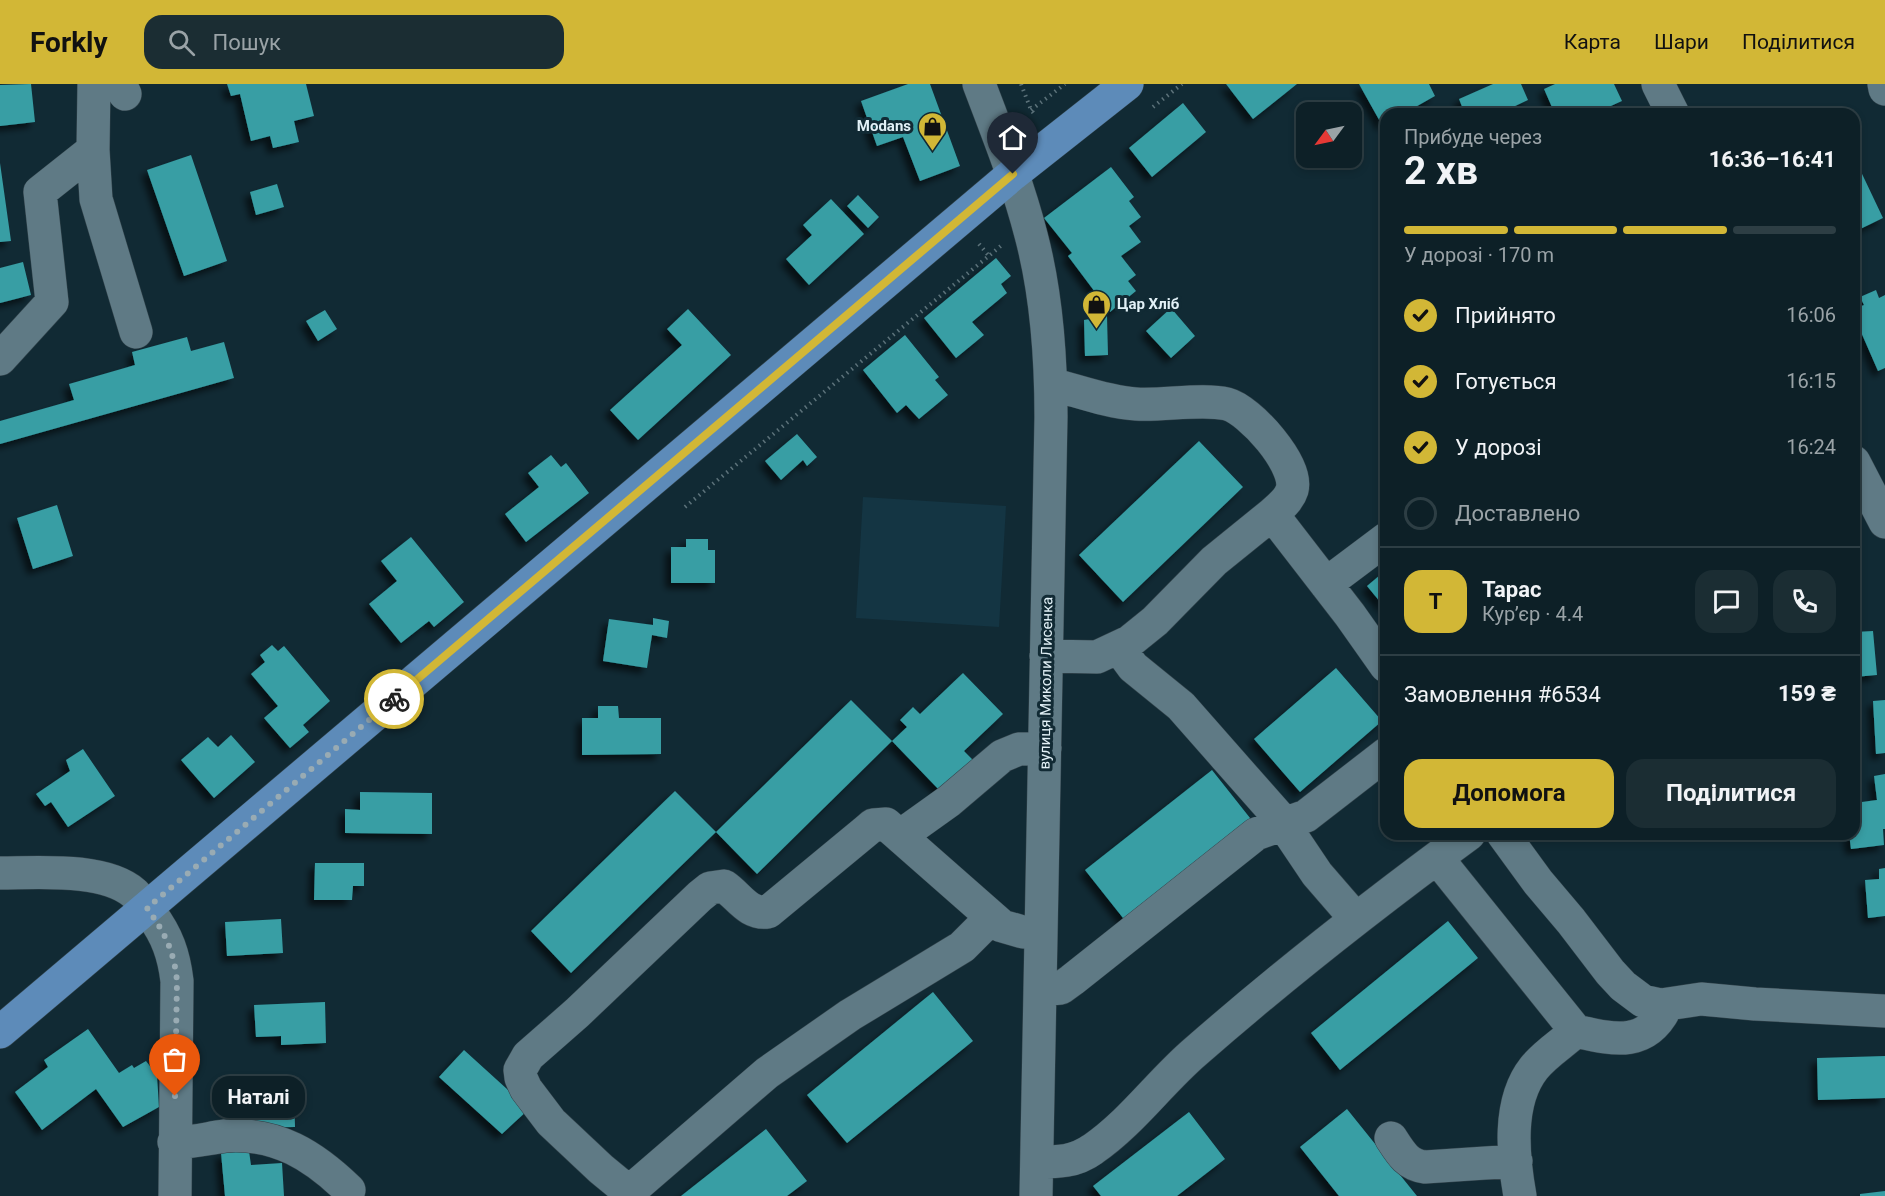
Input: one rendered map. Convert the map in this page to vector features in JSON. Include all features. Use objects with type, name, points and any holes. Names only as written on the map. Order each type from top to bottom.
[{"type":"main road","points":[[0,1032],[1013,174],[1127,84]]},
{"type":"street","points":[[94,84],[93,150],[96,199],[136,332]]},
{"type":"street","name":"вулиця Миколи Лисенка","points":[[979,84],[1013,174],[1031,235],[1050,348],[1047,656],[1036,1196]]},
{"type":"street","points":[[1658,84],[1670,108]]},
{"type":"street","points":[[1884,84],[1885,89]]},
{"type":"street","points":[[0,359],[52,302],[40,192],[93,150]]},
{"type":"street","points":[[1047,656],[1097,657],[1119,648],[1148,627],[1230,546],[1286,502],[1292,492],[1293,483],[1290,472],[1268,436],[1252,419],[1234,406],[1217,402],[1123,403],[1051,384]]},
{"type":"street","points":[[1860,474],[1885,522]]},
{"type":"street","points":[[1272,514],[1380,658]]},
{"type":"street","points":[[1326,584],[1380,544]]},
{"type":"street","points":[[1119,648],[1133,668],[1181,706],[1285,825],[1317,874],[1356,919]]},
{"type":"street","points":[[900,836],[949,801],[1002,756],[1019,749],[1045,748]]},
{"type":"street","points":[[1040,990],[1060,988],[1072,981],[1256,834],[1306,816],[1380,759]]},
{"type":"street","points":[[991,918],[962,947],[850,1015],[767,1073],[629,1192],[571,1142],[537,1105],[521,1078],[520,1070],[528,1056],[566,1024],[705,892],[718,886],[724,886],[752,911],[759,914],[768,912],[873,825],[886,824],[991,918],[1012,931],[1041,932]]},
{"type":"street","points":[[1036,1162],[1068,1161],[1084,1155],[1104,1141],[1193,1053],[1356,919],[1462,840]]},
{"type":"street","points":[[1507,840],[1538,882],[1623,986],[1643,1001],[1652,1005],[1667,1005],[1701,999],[1755,1005],[1885,1011]]},
{"type":"street","points":[[1437,858],[1576,1031],[1621,1039],[1639,1036],[1658,1020],[1667,1005]]},
{"type":"street","points":[[0,873],[94,876],[116,882],[133,892],[164,930],[175,962],[177,981],[175,1196]]},
{"type":"street","points":[[1520,1196],[1515,1161],[1516,1123],[1522,1089],[1535,1066],[1576,1031]]},
{"type":"street","points":[[174,1142],[234,1136],[268,1140],[300,1150],[349,1190]]},
{"type":"street","points":[[1391,1138],[1402,1154],[1416,1166],[1515,1161]]},
{"type":"path","points":[[1031,110],[1065,84]]},
{"type":"path","points":[[685,507],[1004,243]]},
{"type":"shaded area","points":[[863,497],[1006,506],[999,627],[856,618]]},
{"type":"building","points":[[31,84],[35,122],[0,126],[0,85]]},
{"type":"building","points":[[227,84],[306,84],[314,116],[294,121],[299,142],[273,148],[270,136],[251,141],[240,94],[231,96]]},
{"type":"building","points":[[908,84],[930,84],[960,166],[920,181],[903,137],[877,146],[861,101]]},
{"type":"building","points":[[1226,84],[1297,84],[1253,119]]},
{"type":"building","points":[[1359,84],[1429,84],[1435,96],[1414,108],[1380,108],[1380,121]]},
{"type":"building","points":[[1493,84],[1521,84],[1528,100],[1511,108],[1463,108],[1459,99]]},
{"type":"building","points":[[1555,84],[1614,84],[1622,101],[1606,108],[1552,108],[1544,89]]},
{"type":"building","points":[[1183,103],[1206,132],[1152,177],[1129,148]]},
{"type":"building","points":[[191,155],[227,261],[184,276],[147,170]]},
{"type":"building","points":[[0,163],[11,241],[0,242]]},
{"type":"building","points":[[1111,167],[1134,197],[1129,201],[1141,217],[1129,226],[1141,242],[1121,256],[1136,275],[1128,281],[1136,291],[1110,312],[1068,256],[1072,253],[1044,218]]},
{"type":"building","points":[[1860,170],[1883,218],[1860,229]]},
{"type":"building","points":[[277,184],[284,207],[256,215],[250,192]]},
{"type":"building","points":[[858,195],[879,217],[868,228],[847,206]]},
{"type":"building","points":[[831,199],[864,234],[809,285],[786,259],[812,235],[803,225]]},
{"type":"building","points":[[996,258],[1011,276],[1001,284],[1007,293],[972,322],[984,335],[956,358],[924,318]]},
{"type":"building","points":[[23,262],[31,295],[0,303],[0,268]]},
{"type":"building","points":[[1876,290],[1879,298],[1885,295],[1885,368],[1878,371],[1860,330],[1860,307],[1864,305],[1860,297]]},
{"type":"building","points":[[1171,308],[1195,336],[1171,358],[1146,331]]},
{"type":"building","points":[[688,309],[731,355],[638,440],[610,410],[682,345],[667,329]]},
{"type":"building","points":[[325,310],[337,329],[318,341],[306,321]]},
{"type":"building","name":"Цар Хліб","points":[[1107,316],[1108,355],[1085,356],[1084,320]]},
{"type":"building","points":[[905,335],[939,377],[935,380],[948,395],[919,419],[906,405],[897,413],[863,370]]},
{"type":"building","points":[[187,337],[191,351],[224,342],[234,378],[0,444],[0,421],[74,400],[69,384],[135,365],[132,352]]},
{"type":"building","points":[[797,434],[817,457],[807,466],[803,460],[781,480],[765,461]]},
{"type":"building","points":[[1199,441],[1243,487],[1123,602],[1079,555]]},
{"type":"building","points":[[551,455],[561,467],[566,463],[589,493],[526,542],[505,514],[539,487],[528,473]]},
{"type":"building","points":[[57,505],[73,556],[33,569],[17,518]]},
{"type":"building","points":[[411,537],[464,602],[434,627],[429,621],[401,643],[369,604],[397,581],[381,561]]},
{"type":"building","points":[[686,539],[708,539],[708,550],[715,550],[715,583],[671,583],[671,547],[686,547]]},
{"type":"building","points":[[1380,575],[1380,602],[1367,586]]},
{"type":"building","points":[[653,618],[669,621],[667,638],[652,635],[647,668],[603,661],[609,619],[653,625]]},
{"type":"building","points":[[1873,631],[1877,675],[1860,676],[1860,632]]},
{"type":"building","points":[[272,645],[278,651],[284,646],[330,701],[303,725],[309,732],[290,748],[264,718],[278,706],[251,674],[265,662],[260,655]]},
{"type":"building","points":[[1336,668],[1380,719],[1380,723],[1300,792],[1254,739]]},
{"type":"building","points":[[963,673],[1003,714],[964,751],[975,762],[943,794],[892,741],[907,727],[900,720],[913,707],[920,714]]},
{"type":"building","points":[[851,700],[892,741],[757,874],[716,832]]},
{"type":"building","points":[[1885,700],[1885,753],[1876,754],[1873,701]]},
{"type":"building","points":[[598,706],[618,706],[619,718],[661,718],[661,754],[582,755],[582,718],[598,718]]},
{"type":"building","points":[[231,735],[255,762],[214,798],[181,760],[208,737],[218,747]]},
{"type":"building","points":[[83,749],[115,796],[68,827],[51,802],[45,806],[36,794],[70,771],[66,760]]},
{"type":"building","points":[[1212,770],[1254,823],[1127,923],[1085,870]]},
{"type":"building","points":[[1885,774],[1884,845],[1851,849],[1850,840],[1860,840],[1860,802],[1877,800],[1874,776]]},
{"type":"building","points":[[675,791],[716,832],[571,973],[531,931]]},
{"type":"building","points":[[360,792],[432,793],[432,834],[345,833],[345,809],[360,810]]},
{"type":"building","points":[[315,863],[364,863],[364,886],[353,886],[352,900],[314,900]]},
{"type":"building","points":[[1885,868],[1885,916],[1868,918],[1865,880],[1879,879],[1879,869]]},
{"type":"building","points":[[281,919],[283,953],[227,956],[225,922]]},
{"type":"building","points":[[1448,921],[1478,958],[1340,1070],[1311,1033]]},
{"type":"building","points":[[933,992],[973,1041],[847,1143],[807,1095]]},
{"type":"building","points":[[325,1002],[326,1043],[281,1045],[281,1036],[256,1037],[254,1005]]},
{"type":"building","points":[[88,1029],[119,1073],[132,1065],[134,1068],[146,1061],[157,1075],[159,1107],[123,1127],[96,1089],[42,1130],[15,1092],[48,1067],[44,1060]]},
{"type":"building","points":[[464,1050],[529,1109],[502,1134],[439,1077]]},
{"type":"building","points":[[1885,1056],[1885,1098],[1818,1100],[1817,1058]]},
{"type":"building","points":[[294,1088],[295,1127],[239,1128],[238,1089]]},
{"type":"building","points":[[1347,1109],[1417,1196],[1339,1196],[1300,1147]]},
{"type":"building","points":[[1189,1112],[1225,1159],[1177,1196],[1101,1196],[1093,1186]]},
{"type":"building","points":[[766,1129],[807,1181],[787,1196],[681,1196]]},
{"type":"building","points":[[249,1151],[251,1165],[282,1163],[284,1196],[225,1196],[221,1153]]},
{"type":"building","points":[[1885,1191],[1885,1196],[1860,1196],[1860,1194]]},
{"type":"way so far","points":[[175,1096],[177,981],[175,962],[164,930],[147,908],[394,699]]},
{"type":"place","name":"Modans","points":[[932,152]]},
{"type":"place","name":"Цар Хліб","points":[[1096,330]]},
{"type":"place","name":"Наталі","points":[[175,1096]]},
{"type":"route","points":[[394,699],[1013,174]]}]
